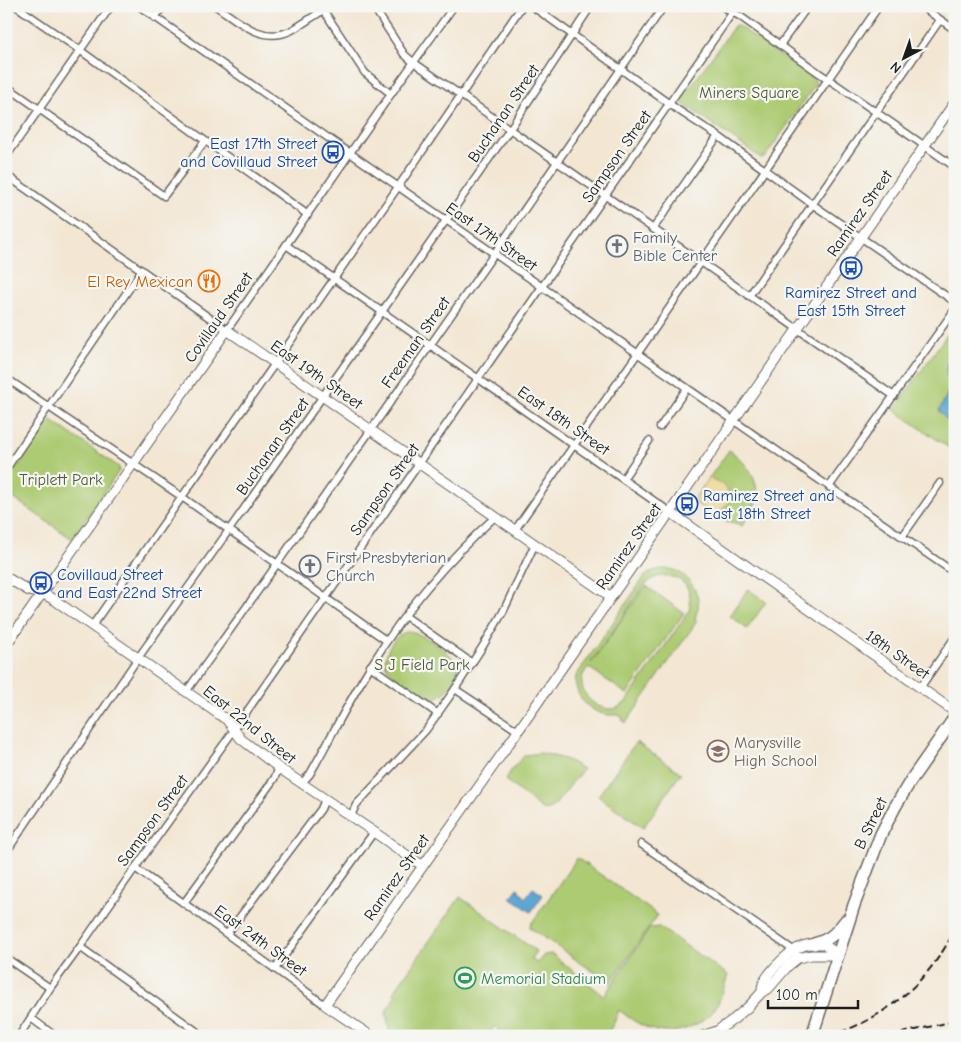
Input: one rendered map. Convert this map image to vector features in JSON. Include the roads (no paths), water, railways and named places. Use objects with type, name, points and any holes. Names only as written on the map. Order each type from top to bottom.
[{"type":"highway","name":"B Street","points":[[812,1036],[871,859],[889,818],[911,780],[955,717]]},
{"type":"highway","points":[[814,944],[830,938],[852,913]]},
{"type":"street","points":[[16,6],[308,215]]},
{"type":"street","points":[[6,157],[111,6]]},
{"type":"street","name":"East 17th Street","points":[[139,6],[955,573]]},
{"type":"street","points":[[155,18],[163,6]]},
{"type":"street","points":[[216,6],[249,29],[272,36],[290,31],[322,8],[365,73],[391,94]]},
{"type":"street","points":[[373,6],[404,54],[413,62],[894,396]]},
{"type":"street","name":"Covillaud Street","points":[[6,645],[454,6]]},
{"type":"street","points":[[92,626],[522,6]]},
{"type":"street","points":[[532,6],[669,104],[718,136],[812,204],[955,302]]},
{"type":"street","name":"Buchanan Street","points":[[7,850],[138,658],[230,530],[510,129],[591,6]]},
{"type":"street","name":"Freeman Street","points":[[186,692],[430,346],[664,6]]},
{"type":"street","points":[[722,6],[741,17],[955,167]]},
{"type":"street","name":"Sampson Street","points":[[19,1036],[50,988],[234,730],[737,6]]},
{"type":"street","points":[[780,46],[808,6]]},
{"type":"street","points":[[515,530],[879,6]]},
{"type":"street","points":[[921,6],[955,30]]},
{"type":"street","points":[[749,296],[940,20]]},
{"type":"street","points":[[6,86],[164,196],[205,142]]},
{"type":"street","name":"Ramirez Street","points":[[325,1005],[518,731],[955,102]]},
{"type":"street","points":[[654,229],[718,136]]},
{"type":"street","name":"East 19th Street","points":[[6,176],[611,597]]},
{"type":"street","name":"East 18th Street","points":[[286,245],[825,621]]},
{"type":"street","points":[[7,467],[142,270]]},
{"type":"street","points":[[829,487],[955,309]]},
{"type":"street","points":[[6,378],[230,530],[387,641]]},
{"type":"street","points":[[660,427],[687,388]]},
{"type":"street","points":[[623,479],[650,441]]},
{"type":"street","points":[[902,537],[940,482]]},
{"type":"street","points":[[302,783],[310,774],[370,666],[405,616],[445,566],[496,516]]},
{"type":"street","points":[[351,816],[356,805],[426,730],[455,689],[494,628],[511,597],[535,544]]},
{"type":"street","name":"East 22nd Street","points":[[6,577],[29,592],[53,598],[227,720],[241,739],[279,768],[423,865]]},
{"type":"street","points":[[405,616],[472,663]]},
{"type":"street","name":"18th Street","points":[[825,621],[955,712]]},
{"type":"street","points":[[920,688],[955,637]]},
{"type":"street","points":[[370,666],[438,714]]},
{"type":"street","points":[[455,689],[518,731]]},
{"type":"street","points":[[184,903],[274,779],[279,768]]},
{"type":"street","points":[[227,934],[321,810],[326,799]]},
{"type":"street","points":[[275,969],[374,832]]},
{"type":"street","points":[[641,844],[794,951],[804,956]]},
{"type":"street","name":"East 24th Street","points":[[135,868],[371,1036]]},
{"type":"street","points":[[762,992],[763,983],[774,968],[784,958],[806,945],[825,945],[838,955]]},
{"type":"street","points":[[80,947],[204,1036]]},
{"type":"street","points":[[703,1036],[717,1031],[734,1019],[762,992],[769,988],[792,962],[804,956],[838,955]]},
{"type":"street","points":[[6,958],[50,988]]},
{"type":"street","points":[[31,1018],[55,1036]]},
{"type":"water","points":[[954,339],[955,424],[945,418],[939,411],[951,386],[951,379],[947,376],[946,368]]},
{"type":"water","points":[[518,888],[525,898],[533,888],[543,895],[531,912],[510,897]]},
{"type":"railway","points":[[828,1036],[868,1020],[903,996],[933,965],[955,929]]},
{"type":"railway","points":[[889,1036],[955,1021]]},
{"type":"place","name":"East 17th Street and Covillaud Street","points":[[333,152]]},
{"type":"place","name":"Family Bible Center","points":[[617,246]]},
{"type":"place","name":"Ramirez Street and East 15th Street","points":[[851,268]]},
{"type":"place","name":"El Rey Mexican","points":[[209,281]]},
{"type":"place","name":"Ramirez Street and East 18th Street","points":[[687,504]]},
{"type":"place","name":"First Presbyterian Church","points":[[310,566]]},
{"type":"place","name":"Covillaud Street and East 22nd Street","points":[[41,583]]},
{"type":"place","name":"Marysville High School","points":[[718,751]]},
{"type":"place","name":"Memorial Stadium","points":[[465,978]]},
{"type":"park label","name":"Miners Square","points":[[749,92]]},
{"type":"park label","name":"Triplett Park","points":[[61,479]]},
{"type":"park label","name":"S J Field Park","points":[[422,664]]}]
